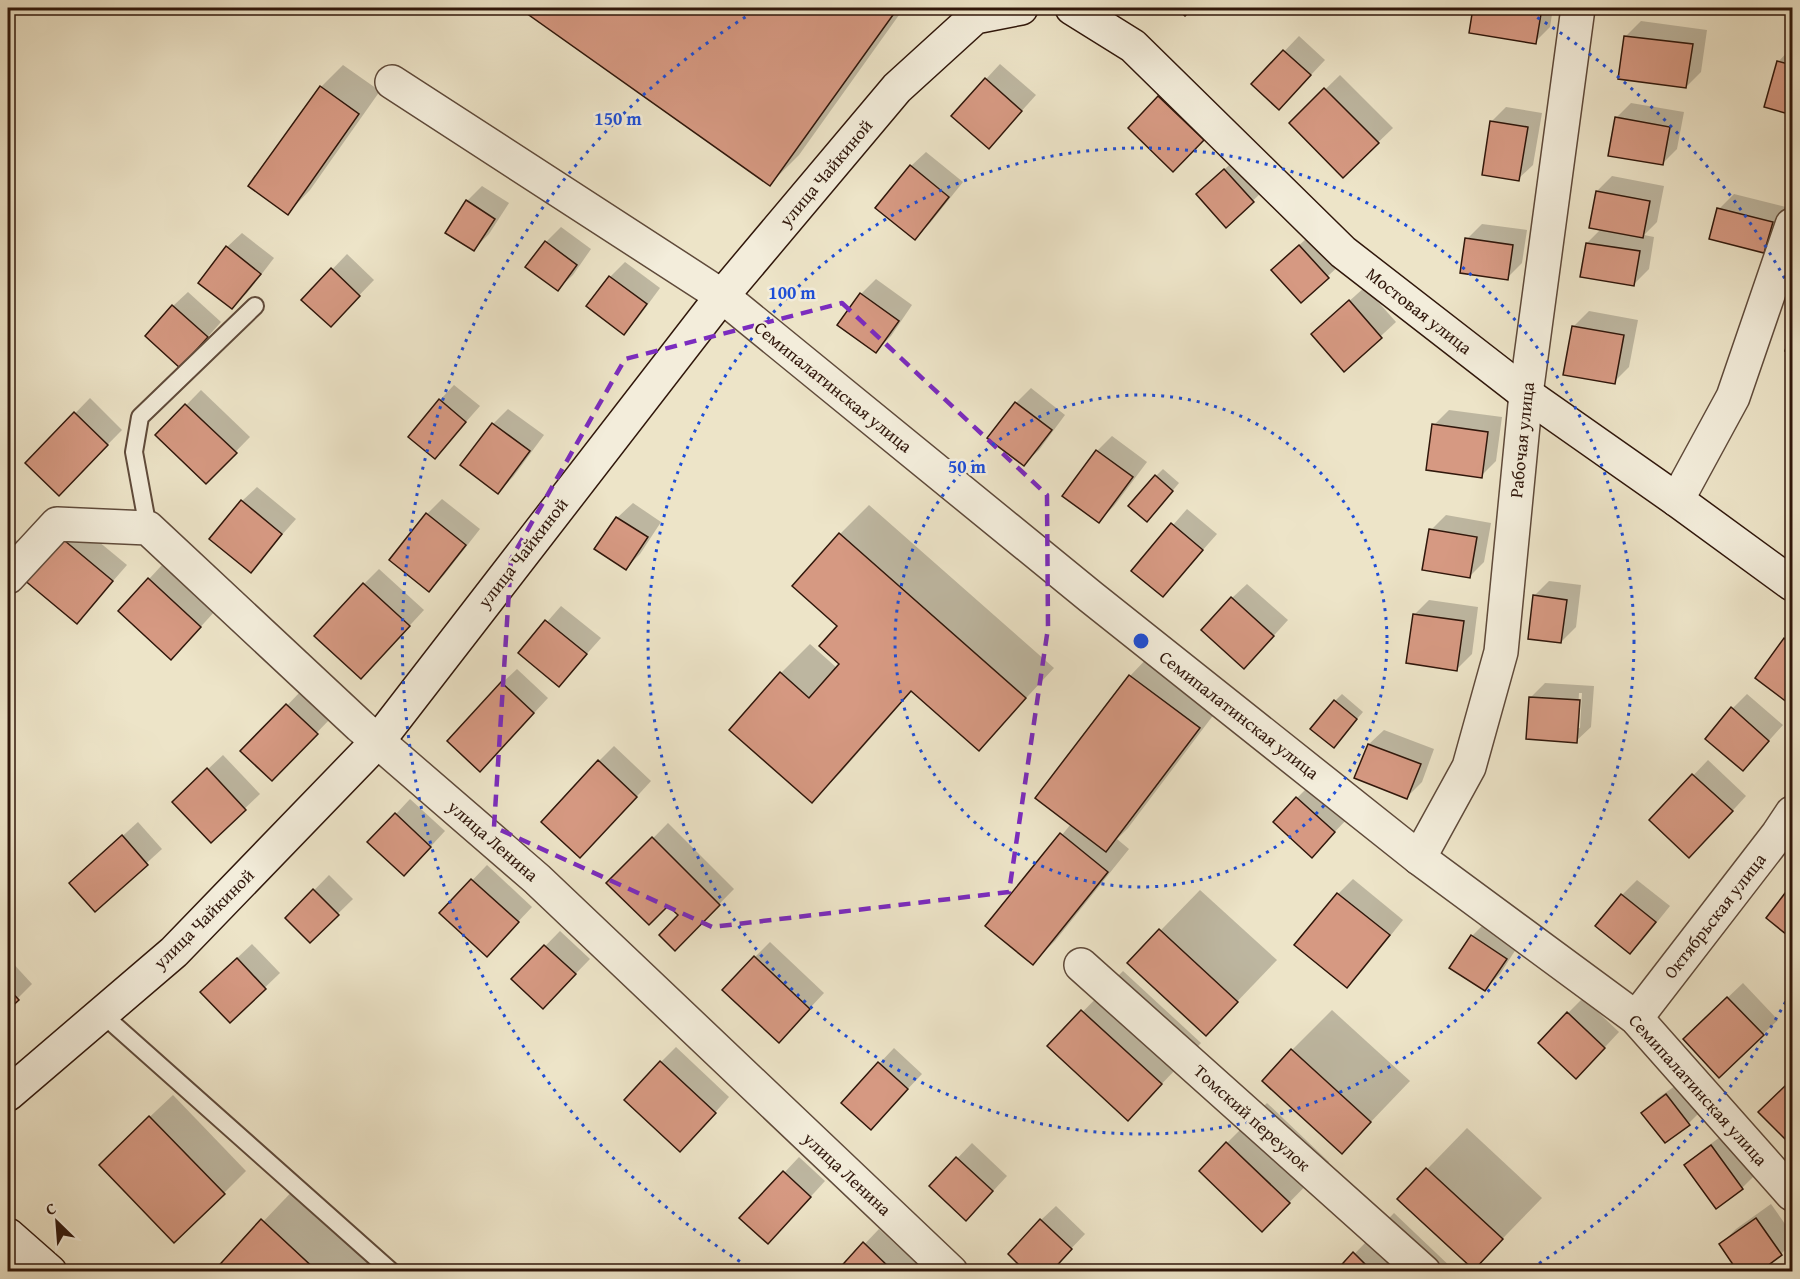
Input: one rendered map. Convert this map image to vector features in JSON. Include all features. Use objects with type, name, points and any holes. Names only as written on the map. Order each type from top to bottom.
[{"type":"street","name":"улица Чайкиной","points":[[8,1094],[174,952],[378,741],[722,296],[897,88],[975,17],[1021,8]]},
{"type":"street","name":"Мостовая улица","points":[[1072,8],[1133,46],[1343,252],[1526,394],[1792,584]]},
{"type":"street","name":"Рабочая улица","points":[[1419,858],[1469,767],[1501,652],[1526,394],[1578,8]]},
{"type":"street","name":"Семипалатинская улица","points":[[392,82],[722,296],[1091,597],[1419,858],[1636,1018],[1792,1194]]},
{"type":"street","points":[[1677,500],[1733,397],[1792,225]]},
{"type":"street","points":[[8,577],[57,524],[148,528]]},
{"type":"street","name":"улица Ленина","points":[[148,528],[360,726],[537,879],[951,1272]]},
{"type":"street","name":"Октябрьская улица","points":[[1636,1018],[1792,813]]},
{"type":"street","name":"Томский переулок","points":[[1081,965],[1424,1272]]},
{"type":"street","points":[[8,1235],[50,1272]]},
{"type":"lane","points":[[148,528],[134,452],[140,417],[255,306]]},
{"type":"lane","points":[[101,1013],[392,1272]]},
{"type":"highlighted area","points":[[842,303],[1047,495],[1048,628],[1009,892],[712,927],[494,827],[511,559],[625,359]]},
{"type":"building","points":[[519,8],[898,8],[770,186]]},
{"type":"building","points":[[1176,8],[1193,8],[1185,16]]},
{"type":"building","points":[[1473,8],[1542,8],[1536,44],[1469,33]]},
{"type":"building","points":[[1644,8],[1680,8],[1679,11]]},
{"type":"building","points":[[1624,36],[1693,44],[1686,88],[1618,79]]},
{"type":"building","points":[[1283,50],[1311,75],[1279,110],[1251,84]]},
{"type":"building","points":[[1777,61],[1792,65],[1792,115],[1764,107]]},
{"type":"building","points":[[985,78],[1022,111],[989,149],[951,116]]},
{"type":"building","points":[[320,86],[359,114],[288,215],[248,186]]},
{"type":"building","points":[[1324,88],[1379,143],[1343,178],[1289,123]]},
{"type":"building","points":[[1158,96],[1204,140],[1173,172],[1128,128]]},
{"type":"building","points":[[1615,117],[1670,127],[1663,165],[1608,156]]},
{"type":"building","points":[[1490,121],[1528,127],[1519,181],[1482,175]]},
{"type":"building","points":[[910,165],[949,197],[915,240],[875,208]]},
{"type":"building","points":[[1224,169],[1254,202],[1226,228],[1196,194]]},
{"type":"building","points":[[1596,191],[1650,201],[1643,238],[1589,228]]},
{"type":"building","points":[[466,200],[495,219],[474,251],[445,233]]},
{"type":"building","points":[[1717,208],[1773,222],[1764,253],[1709,239]]},
{"type":"building","points":[[1465,238],[1513,245],[1508,280],[1460,273]]},
{"type":"building","points":[[545,241],[577,265],[558,291],[525,267]]},
{"type":"building","points":[[1586,243],[1640,251],[1634,286],[1580,277]]},
{"type":"building","points":[[1299,245],[1329,278],[1301,303],[1271,270]]},
{"type":"building","points":[[226,246],[261,274],[232,309],[198,283]]},
{"type":"building","points":[[331,268],[360,296],[331,327],[301,300]]},
{"type":"building","points":[[609,276],[647,304],[624,335],[586,306]]},
{"type":"building","points":[[860,293],[899,321],[876,353],[837,325]]},
{"type":"building","points":[[1349,300],[1382,338],[1344,372],[1311,334]]},
{"type":"building","points":[[172,305],[208,337],[180,368],[145,336]]},
{"type":"building","points":[[1572,326],[1624,335],[1615,384],[1563,375]]},
{"type":"building","points":[[1792,328],[1792,353],[1785,351]]},
{"type":"building","points":[[439,399],[466,422],[435,459],[408,437]]},
{"type":"building","points":[[1015,402],[1052,430],[1024,466],[987,438]]},
{"type":"building","points":[[185,404],[237,453],[206,484],[155,435]]},
{"type":"building","points":[[74,412],[108,445],[59,496],[25,463]]},
{"type":"building","points":[[492,423],[530,451],[498,494],[460,465]]},
{"type":"building","points":[[1432,424],[1488,432],[1482,478],[1426,470]]},
{"type":"building","points":[[1096,450],[1133,477],[1099,523],[1062,496]]},
{"type":"building","points":[[1155,475],[1173,491],[1147,522],[1128,506]]},
{"type":"building","points":[[241,500],[282,534],[251,573],[209,539]]},
{"type":"building","points":[[426,513],[466,545],[429,592],[389,560]]},
{"type":"building","points":[[616,517],[648,537],[626,570],[594,549]]},
{"type":"building","points":[[1171,523],[1203,550],[1163,597],[1131,571]]},
{"type":"building","points":[[1429,529],[1477,537],[1470,578],[1422,570]]},
{"type":"building","points":[[839,533],[1026,698],[979,751],[911,691],[812,803],[729,730],[780,672],[809,698],[839,664],[819,646],[837,626],[792,586]]},
{"type":"building","points":[[59,536],[113,581],[77,624],[23,579]]},
{"type":"building","points":[[148,578],[201,627],[171,660],[118,611]]},
{"type":"building","points":[[363,583],[410,626],[361,679],[314,636]]},
{"type":"building","points":[[1533,595],[1567,600],[1561,643],[1528,639]]},
{"type":"building","points":[[1231,597],[1274,636],[1244,669],[1201,630]]},
{"type":"building","points":[[1413,614],[1464,621],[1457,671],[1406,663]]},
{"type":"building","points":[[545,620],[587,654],[559,687],[518,653]]},
{"type":"building","points":[[1784,638],[1792,645],[1792,706],[1755,678]]},
{"type":"building","points":[[1129,675],[1200,728],[1106,852],[1035,798]]},
{"type":"building","points":[[501,682],[534,713],[480,772],[447,741]]},
{"type":"building","points":[[1529,697],[1580,700],[1577,743],[1526,739]]},
{"type":"building","points":[[1334,700],[1357,719],[1334,748],[1310,729]]},
{"type":"building","points":[[286,704],[318,734],[272,781],[240,751]]},
{"type":"building","points":[[1731,707],[1769,741],[1743,771],[1705,739]]},
{"type":"building","points":[[1368,744],[1421,764],[1407,799],[1354,778]]},
{"type":"building","points":[[598,760],[637,797],[580,858],[541,822]]},
{"type":"building","points":[[207,768],[246,810],[211,843],[172,802]]},
{"type":"building","points":[[1692,774],[1733,811],[1689,858],[1649,820]]},
{"type":"building","points":[[1296,797],[1335,832],[1312,858],[1273,822]]},
{"type":"building","points":[[395,813],[431,847],[404,876],[367,842]]},
{"type":"building","points":[[1060,833],[1108,872],[1033,965],[985,926]]},
{"type":"building","points":[[122,835],[148,865],[95,912],[69,883]]},
{"type":"building","points":[[652,837],[720,905],[675,951],[659,935],[678,915],[668,906],[649,925],[606,883]]},
{"type":"building","points":[[471,879],[519,922],[487,957],[439,913]]},
{"type":"building","points":[[1789,888],[1792,891],[1792,939],[1766,918]]},
{"type":"building","points":[[313,889],[339,915],[310,943],[285,918]]},
{"type":"building","points":[[1337,893],[1390,935],[1347,988],[1294,945]]},
{"type":"building","points":[[1621,894],[1656,922],[1630,954],[1595,926]]},
{"type":"building","points":[[1159,929],[1238,1002],[1206,1036],[1127,963]]},
{"type":"building","points":[[1471,935],[1507,959],[1485,991],[1449,968]]},
{"type":"building","points":[[544,945],[576,974],[543,1009],[511,979]]},
{"type":"building","points":[[754,956],[810,1009],[779,1043],[722,990]]},
{"type":"building","points":[[237,958],[266,989],[230,1023],[200,992]]},
{"type":"building","points":[[8,988],[19,1000],[8,1010]]},
{"type":"building","points":[[1727,997],[1764,1035],[1719,1078],[1683,1039]]},
{"type":"building","points":[[1081,1010],[1162,1084],[1128,1121],[1047,1046]]},
{"type":"building","points":[[1567,1012],[1605,1048],[1576,1079],[1538,1043]]},
{"type":"building","points":[[1291,1049],[1371,1122],[1342,1154],[1262,1081]]},
{"type":"building","points":[[660,1061],[716,1113],[680,1152],[624,1100]]},
{"type":"building","points":[[878,1062],[908,1089],[871,1130],[841,1103]]},
{"type":"building","points":[[1786,1085],[1792,1092],[1791,1145],[1758,1112]]},
{"type":"building","points":[[1666,1094],[1690,1125],[1665,1143],[1641,1113]]},
{"type":"building","points":[[149,1116],[225,1194],[174,1243],[99,1165]]},
{"type":"building","points":[[1226,1142],[1290,1203],[1262,1232],[1199,1171]]},
{"type":"building","points":[[1711,1145],[1743,1189],[1716,1209],[1684,1165]]},
{"type":"building","points":[[956,1157],[993,1191],[966,1221],[929,1186]]},
{"type":"building","points":[[1426,1168],[1503,1239],[1474,1270],[1397,1199]]},
{"type":"building","points":[[783,1171],[811,1197],[768,1244],[739,1218]]},
{"type":"building","points":[[1756,1218],[1782,1255],[1759,1272],[1738,1272],[1719,1244]]},
{"type":"building","points":[[261,1219],[318,1272],[213,1272]]},
{"type":"building","points":[[1040,1219],[1072,1249],[1051,1272],[1026,1272],[1008,1254]]},
{"type":"building","points":[[863,1242],[894,1272],[836,1272]]},
{"type":"building","points":[[1353,1252],[1373,1272],[1335,1272]]}]
